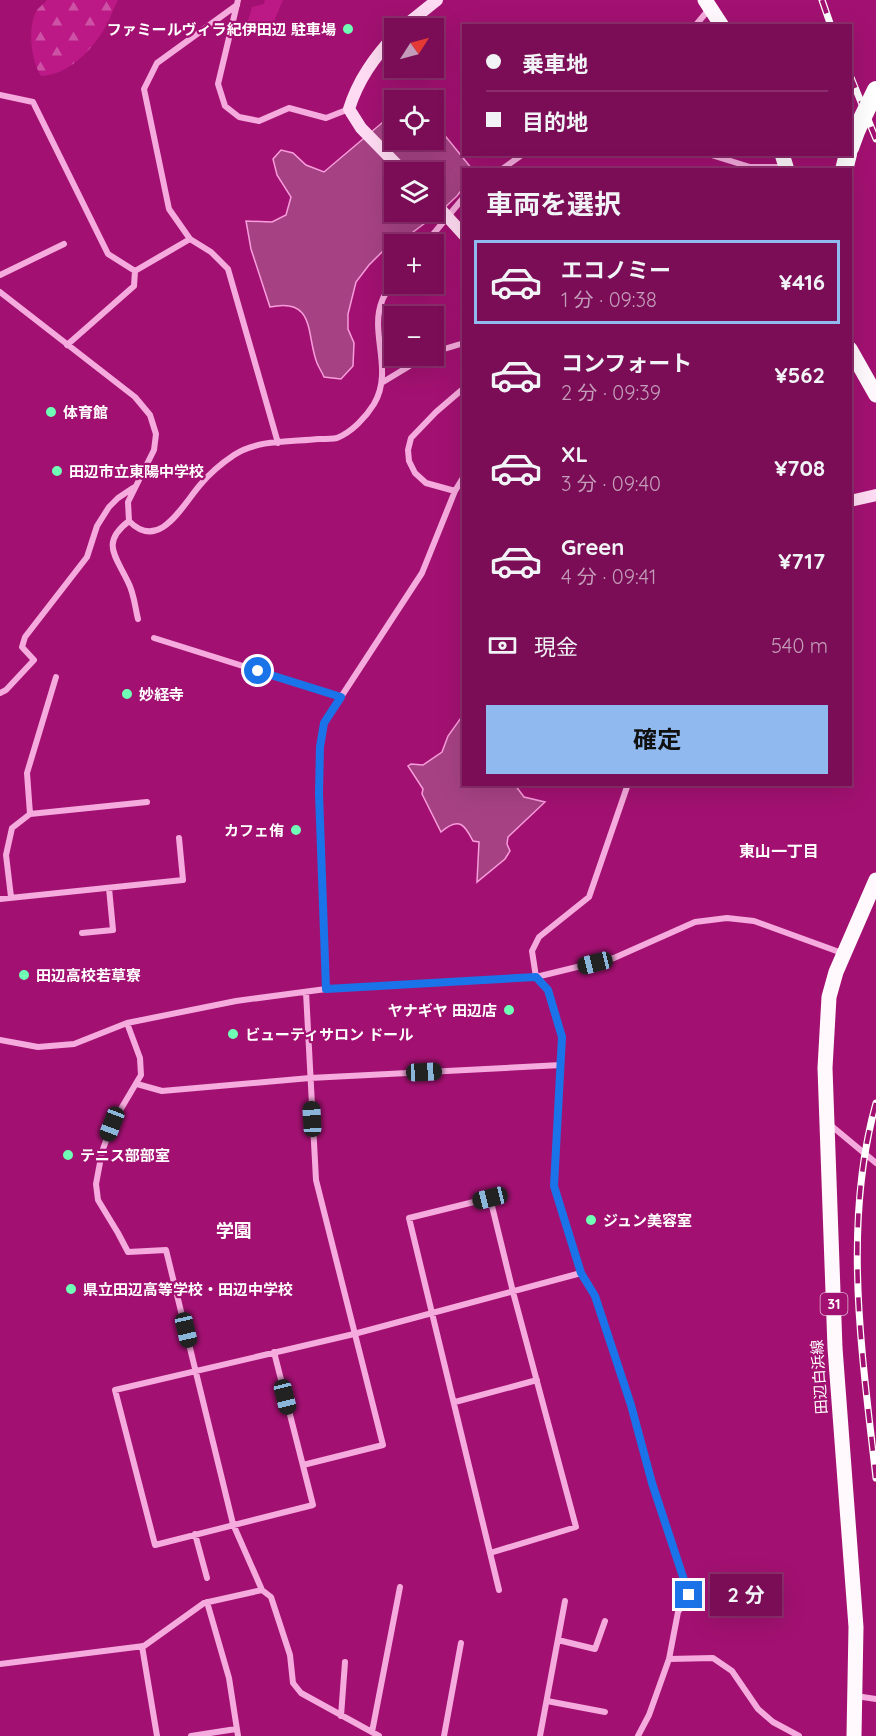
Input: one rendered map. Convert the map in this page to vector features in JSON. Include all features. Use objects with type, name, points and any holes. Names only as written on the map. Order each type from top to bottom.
[{"type":"highway","points":[[852,142],[876,90]]},
{"type":"main road","points":[[708,4],[721,24]]},
{"type":"main road","points":[[852,353],[876,395]]},
{"type":"main road","name":"田辺白浜線","points":[[854,1736],[856,1627],[835,1348],[825,1068],[829,997],[843,953],[876,880]]},
{"type":"street","points":[[414,18],[436,0]]},
{"type":"street","points":[[237,3],[218,84],[225,106],[239,117],[260,121],[289,108],[326,118],[349,109]]},
{"type":"street","points":[[237,3],[156,63],[144,90],[169,209],[190,239],[211,252],[228,269],[278,443]]},
{"type":"street","points":[[696,24],[708,4]]},
{"type":"street","points":[[349,109],[364,72],[384,48]]},
{"type":"street","points":[[0,95],[33,102],[108,254],[135,271]]},
{"type":"street","points":[[349,109],[361,128],[394,162]]},
{"type":"street","points":[[504,168],[520,156]]},
{"type":"street","points":[[714,156],[750,167],[785,164]]},
{"type":"street","points":[[433,234],[462,199]]},
{"type":"street","points":[[444,213],[462,233]]},
{"type":"street","points":[[135,271],[190,239]]},
{"type":"street","points":[[0,275],[64,244]]},
{"type":"street","points":[[67,345],[134,286],[135,271]]},
{"type":"street","points":[[0,292],[135,397],[150,415],[156,434],[154,450],[128,502],[129,521],[147,532],[170,523],[202,483],[221,464],[238,452],[256,445],[337,438],[360,423],[374,403],[383,382],[379,316],[382,301],[386,294]]},
{"type":"street","points":[[444,349],[462,344]]},
{"type":"street","points":[[383,382],[409,366]]},
{"type":"street","points":[[455,491],[426,483],[415,473],[409,461],[408,450],[411,438],[462,390]]},
{"type":"street","points":[[326,989],[319,793],[320,747],[324,723],[422,573],[455,491],[462,479]]},
{"type":"street","points":[[0,693],[6,690],[34,660],[22,647],[25,637],[87,558],[97,526],[109,507],[133,488]]},
{"type":"street","points":[[852,501],[876,495]]},
{"type":"street","points":[[129,521],[118,529],[111,542],[114,554],[130,584],[138,619]]},
{"type":"street","points":[[154,638],[341,697]]},
{"type":"street","points":[[30,814],[27,772],[56,677]]},
{"type":"street","points":[[627,786],[589,897],[539,937],[532,951],[536,977],[548,990],[562,1037],[554,1186],[581,1273],[595,1296],[631,1405],[652,1483],[689,1595],[678,1612],[669,1659],[649,1715],[638,1736]]},
{"type":"street","points":[[11,897],[6,855],[12,828],[30,814],[147,802]]},
{"type":"street","points":[[0,899],[183,880],[179,837]]},
{"type":"street","points":[[82,933],[113,930],[109,888]]},
{"type":"street","points":[[0,1040],[38,1047],[74,1044],[127,1023],[236,1001],[326,989],[536,977],[614,958],[695,922],[727,918],[754,921],[843,953]]},
{"type":"street","points":[[303,1465],[382,1445],[315,1180],[306,992]]},
{"type":"street","points":[[127,1023],[140,1058],[141,1075],[112,1124],[102,1152],[96,1184],[98,1200],[128,1252],[166,1250],[233,1524],[262,1590],[271,1597],[290,1654],[293,1683],[301,1694],[379,1736]]},
{"type":"street","points":[[137,1084],[162,1091],[310,1078],[561,1065]]},
{"type":"street","points":[[827,1122],[866,1152],[876,1163]]},
{"type":"street","points":[[490,1553],[576,1527],[490,1198],[409,1218],[433,1312],[454,1402],[490,1553],[499,1590]]},
{"type":"street","points":[[274,1352],[313,1505],[155,1545],[115,1390],[274,1352],[354,1334],[581,1273]]},
{"type":"street","points":[[454,1402],[537,1380]]},
{"type":"street","points":[[195,1534],[207,1578]]},
{"type":"street","points":[[372,1732],[400,1587]]},
{"type":"street","points":[[0,1664],[142,1646],[207,1602],[262,1590]]},
{"type":"street","points":[[191,1736],[237,1732],[229,1678],[207,1602]]},
{"type":"street","points":[[540,1736],[566,1602]]},
{"type":"street","points":[[558,1640],[595,1649],[605,1621]]},
{"type":"street","points":[[444,1736],[461,1643]]},
{"type":"street","points":[[142,1646],[157,1736]]},
{"type":"street","points":[[669,1659],[713,1658],[732,1671],[758,1709],[773,1722],[799,1736]]},
{"type":"street","points":[[341,1716],[345,1662]]},
{"type":"street","points":[[856,1696],[876,1699]]},
{"type":"street","points":[[547,1701],[605,1712]]},
{"type":"green space","points":[[47,0],[118,0],[106,26],[87,52],[61,71],[41,76],[33,53],[31,34],[37,10]]},
{"type":"green space","points":[[265,0],[283,0],[274,21],[244,35],[252,7],[264,4]]},
{"type":"shaded area","points":[[384,121],[384,150],[444,150],[444,134],[471,168],[462,168],[462,189],[444,208],[444,162],[384,162],[384,222],[426,222],[410,234],[384,234],[384,250],[356,282],[348,314],[348,329],[354,343],[353,366],[341,379],[324,377],[317,363],[307,321],[302,313],[285,305],[270,307],[251,249],[246,221],[272,222],[286,215],[291,197],[277,175],[273,159],[281,150],[293,153],[306,165],[324,172]]},
{"type":"shaded area","points":[[462,716],[462,786],[516,786],[524,797],[545,802],[508,837],[507,844],[510,851],[505,859],[477,882],[479,842],[473,841],[461,824],[452,824],[441,832],[422,794],[423,789],[408,766],[423,765],[442,752],[448,736]]},
{"type":"railway","points":[[822,0],[830,24]]},
{"type":"railway","points":[[852,80],[876,139]]},
{"type":"railway","points":[[876,1103],[866,1149],[857,1243],[861,1337],[876,1478]]},
{"type":"place","name":"ファミールヴィラ紀伊田辺 駐車場","points":[[348,29]]},
{"type":"place","name":"体育館","points":[[51,412]]},
{"type":"place","name":"田辺市立東陽中学校","points":[[57,471]]},
{"type":"place","name":"妙経寺","points":[[127,694]]},
{"type":"place","name":"カフェ侑","points":[[296,830]]},
{"type":"place","name":"田辺高校若草寮","points":[[24,975]]},
{"type":"place","name":"ヤナギヤ 田辺店","points":[[509,1010]]},
{"type":"place","name":"ビューティサロン ドール","points":[[233,1034]]},
{"type":"place","name":"テニス部部室","points":[[68,1155]]},
{"type":"place","name":"ジュン美容室","points":[[591,1220]]},
{"type":"place","name":"県立田辺高等学校・田辺中学校","points":[[71,1289]]},
{"type":"district","name":"東山一丁目","points":[[779,851]]},
{"type":"district","name":"学園","points":[[234,1230]]},
{"type":"route","points":[[258,671],[341,697],[324,723],[320,747],[319,793],[326,989],[536,977],[548,990],[562,1037],[554,1186],[581,1273],[595,1296],[631,1405],[652,1483],[689,1595]]}]
